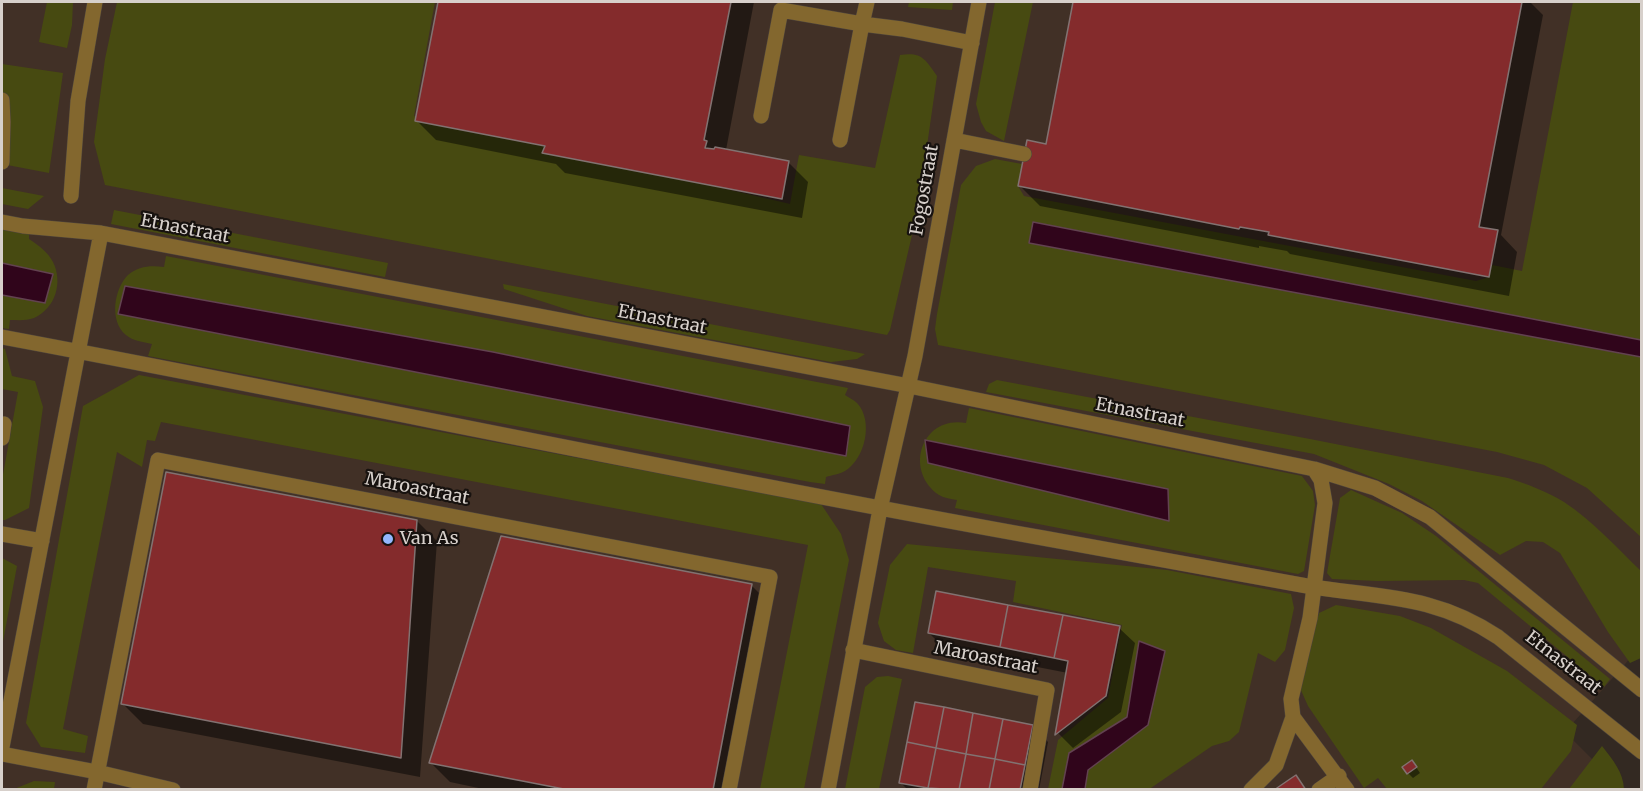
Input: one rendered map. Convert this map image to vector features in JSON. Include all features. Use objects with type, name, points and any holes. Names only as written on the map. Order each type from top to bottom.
[{"type":"street","points":[[71,196],[78,101],[95,2]]},
{"type":"street","points":[[840,140],[867,2]]},
{"type":"street","name":"Fogostraat","points":[[880,509],[909,386],[979,2]]},
{"type":"street","points":[[761,116],[781,10],[902,29],[972,43]]},
{"type":"street","points":[[2,100],[2,162]]},
{"type":"street","points":[[954,140],[1024,154]]},
{"type":"street","name":"Etnastraat","points":[[2,222],[101,233],[909,386],[1314,469],[1375,488],[1430,517],[1641,690]]},
{"type":"street","points":[[2,747],[101,233]]},
{"type":"street","name":"Etnastraat","points":[[2,337],[880,509],[1314,587],[1430,604],[1479,624],[1582,702],[1641,752]]},
{"type":"street","name":"Maroastraat","points":[[93,789],[158,460],[770,577],[729,789]]},
{"type":"street","points":[[1251,789],[1276,765],[1293,717],[1291,699],[1310,618],[1325,502],[1321,480],[1314,469]]},
{"type":"street","points":[[828,789],[880,509]]},
{"type":"street","points":[[2,534],[42,541]]},
{"type":"street","name":"Maroastraat","points":[[854,651],[1047,690],[1030,789]]},
{"type":"street","points":[[1293,717],[1347,789]]},
{"type":"street","points":[[2,754],[173,789]]},
{"type":"street","points":[[1319,789],[1339,776]]},
{"type":"shaded area","points":[[2,2],[1641,2],[1641,646],[1565,732],[1598,765],[1606,789],[2,790]]},
{"type":"shaded area","points":[[47,2],[73,2],[72,25],[67,48],[39,42]]},
{"type":"shaded area","points":[[117,2],[435,2],[414,116],[790,204],[799,155],[875,168],[900,55],[918,56],[926,61],[937,76],[918,209],[890,330],[887,335],[105,185],[94,142],[105,59]]},
{"type":"shaded area","points":[[909,2],[953,2],[952,10],[908,7]]},
{"type":"shaded area","points":[[995,2],[1033,2],[1004,141],[986,131],[976,104]]},
{"type":"shaded area","points":[[1573,2],[1641,2],[1641,340],[1033,222],[1029,242],[1641,357],[1641,537],[1587,488],[1544,465],[1497,452],[938,345],[935,329],[937,314],[961,185],[976,166],[995,159],[1022,164],[1018,186],[1024,196],[1476,281],[1489,277],[1492,265],[1522,271]]},
{"type":"shaded area","points":[[2,64],[63,73],[49,173],[2,164]]},
{"type":"shaded area","points":[[2,188],[44,196],[28,209],[2,204]]},
{"type":"shaded area","points":[[114,210],[388,263],[385,277],[111,224]]},
{"type":"shaded area","points":[[1033,222],[1641,340],[1641,357],[1029,243]]},
{"type":"shaded area","points":[[2,225],[29,231],[29,239],[51,258],[57,278],[56,294],[48,308],[34,318],[10,320],[9,329],[2,328],[2,295],[45,303],[53,274],[2,263]]},
{"type":"shaded area","points":[[166,256],[848,388],[845,395],[857,403],[865,420],[865,439],[858,458],[852,465],[843,472],[826,477],[825,484],[148,356],[152,344],[132,339],[126,335],[117,322],[115,305],[119,288],[128,275],[145,267],[164,267]]},
{"type":"shaded area","points":[[2,263],[53,274],[45,303],[2,295]]},
{"type":"shaded area","points":[[503,284],[865,354],[857,359],[831,362],[587,316],[504,289]]},
{"type":"shaded area","points":[[125,286],[493,352],[850,426],[846,456],[118,314]]},
{"type":"shaded area","points":[[2,348],[5,349],[12,376],[35,381],[43,407],[29,508],[5,520],[2,520],[2,480],[18,392],[2,389]]},
{"type":"shaded area","points":[[139,375],[821,504],[841,534],[849,560],[804,789],[760,789],[808,545],[161,422],[155,441],[147,440],[142,467],[117,452],[63,729],[88,736],[85,753],[41,747],[26,723],[83,406]]},
{"type":"shaded area","points":[[997,380],[1508,478],[1550,494],[1584,517],[1641,571],[1641,658],[1630,663],[1608,632],[1560,553],[1543,542],[1526,541],[1500,555],[1422,501],[1389,484],[1314,454],[986,392],[989,384]]},
{"type":"shaded area","points":[[969,408],[1302,476],[1313,491],[1315,505],[1304,571],[1298,574],[955,508],[957,500],[939,495],[928,484],[922,472],[920,459],[922,447],[929,436],[938,427],[951,423],[966,423]]},
{"type":"shaded area","points":[[925,440],[1168,489],[1169,521],[928,463]]},
{"type":"shaded area","points":[[1351,490],[1402,513],[1436,536],[1610,679],[1604,687],[1478,583],[1464,580],[1332,579],[1327,573],[1340,498]]},
{"type":"shaded area","points":[[907,544],[1167,570],[1291,594],[1294,608],[1285,650],[1275,662],[1258,653],[1239,732],[1229,741],[1212,746],[1148,790],[1085,789],[1088,770],[1148,725],[1164,651],[1139,642],[1128,717],[1069,753],[1062,789],[1048,789],[1058,740],[1108,698],[1122,625],[1013,602],[1016,581],[928,567],[913,653],[896,650],[884,641],[878,623],[890,565]]},
{"type":"shaded area","points":[[2,558],[17,566],[2,647]]},
{"type":"shaded area","points":[[1336,605],[1400,616],[1431,628],[1507,671],[1577,725],[1571,751],[1541,789],[1387,789],[1378,778],[1364,788],[1308,706],[1300,688],[1319,613]]},
{"type":"shaded area","points":[[1139,641],[1165,651],[1148,725],[1088,770],[1085,789],[1062,789],[1069,753],[1127,717]]},
{"type":"shaded area","points":[[888,676],[902,679],[879,789],[845,789],[865,687],[877,677]]},
{"type":"shaded area","points":[[1602,746],[1620,772],[1624,789],[1569,789]]},
{"type":"shaded area","points":[[34,781],[55,782],[54,789],[14,789]]},
{"type":"building","points":[[438,2],[731,2],[704,140],[707,141],[705,148],[714,149],[715,147],[789,161],[782,199],[542,153],[545,146],[415,121]]},
{"type":"building","points":[[1073,2],[1522,2],[1479,227],[1498,230],[1489,277],[1268,235],[1269,232],[1240,227],[1239,229],[1018,186],[1027,140],[1046,144]]},
{"type":"building","points":[[166,472],[417,520],[401,758],[121,704]]},
{"type":"building","points":[[501,536],[752,584],[713,790],[569,790],[429,763]]},
{"type":"building","points":[[936,591],[1008,605],[1000,647],[928,633]]},
{"type":"building","points":[[1008,605],[1063,615],[1054,658],[1000,647]]},
{"type":"building","points":[[1063,615],[1120,626],[1106,696],[1055,735],[1068,661],[1054,658]]},
{"type":"building","points":[[915,702],[944,707],[936,748],[907,742]]},
{"type":"building","points":[[944,707],[973,713],[966,754],[936,748]]},
{"type":"building","points":[[973,713],[1003,719],[995,759],[966,754]]},
{"type":"building","points":[[1003,719],[1033,725],[1025,765],[995,759]]},
{"type":"building","points":[[907,742],[936,748],[928,788],[899,783]]},
{"type":"building","points":[[936,748],[966,754],[959,790],[928,788]]},
{"type":"building","points":[[966,754],[995,759],[989,790],[959,790]]},
{"type":"building","points":[[995,759],[1025,765],[1020,790],[989,790]]},
{"type":"building","points":[[1412,760],[1417,767],[1407,774],[1402,767]]},
{"type":"building","points":[[1296,775],[1306,790],[1274,790],[1290,779]]},
{"type":"place","name":"Van As","points":[[388,539]]}]
